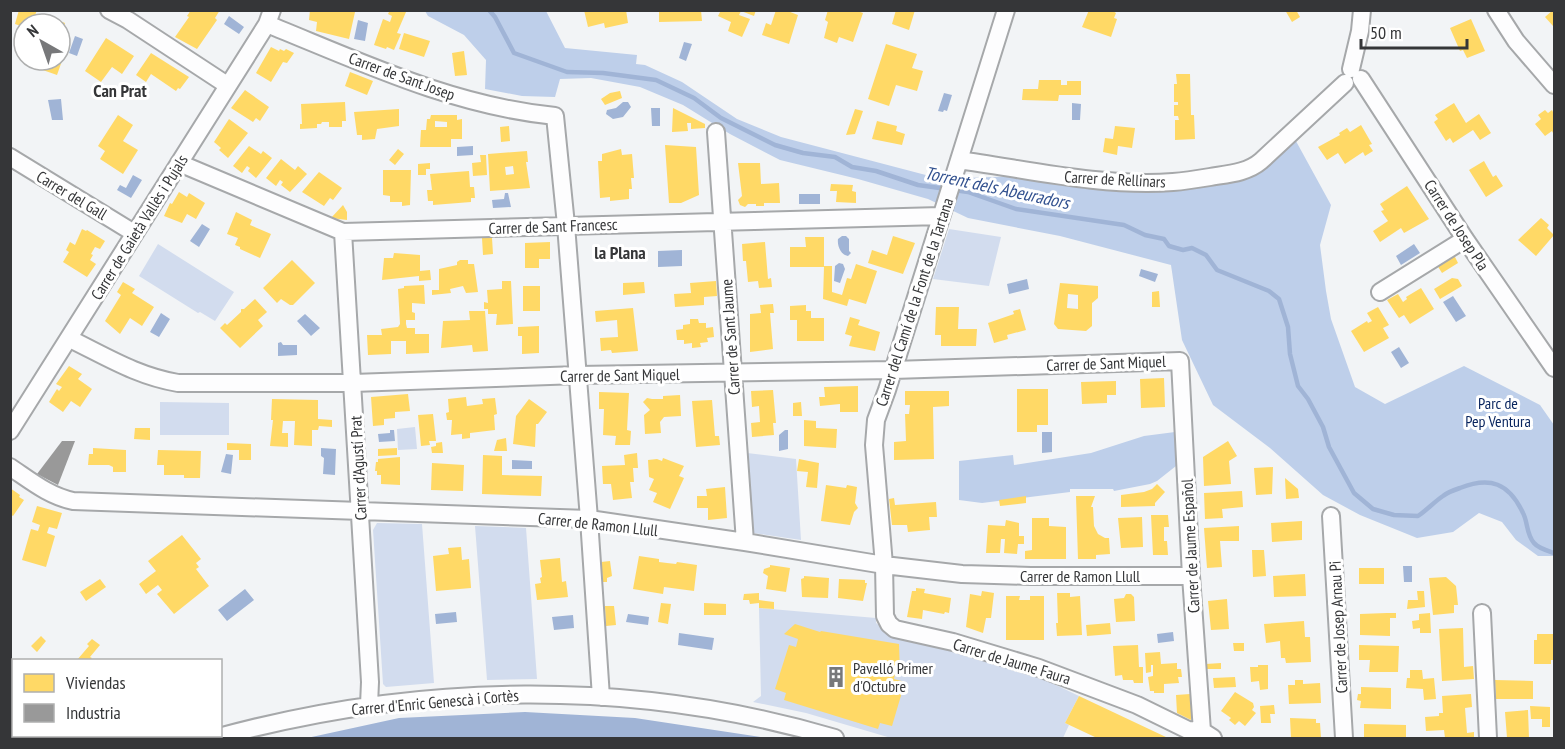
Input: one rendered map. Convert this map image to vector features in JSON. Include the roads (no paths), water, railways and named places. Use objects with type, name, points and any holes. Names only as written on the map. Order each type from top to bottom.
[{"type":"street","points":[[109,10],[129,20],[227,85]]},
{"type":"street","name":"Carrer del Camí de la Font de la Tartana","points":[[884,565],[874,434],[876,420],[1006,10]]},
{"type":"street","points":[[1353,77],[1362,10]]},
{"type":"street","points":[[1496,10],[1516,41],[1554,86]]},
{"type":"street","name":"Carrer de Gaietà Vallès i Pujals","points":[[10,431],[70,339],[270,17]]},
{"type":"street","name":"Carrer de Sant Josep","points":[[270,17],[439,92],[495,108],[555,116],[566,225]]},
{"type":"street","name":"Carrer de Rellinars","points":[[959,160],[1068,177],[1140,182],[1174,182],[1239,172],[1255,166],[1353,77]]},
{"type":"street","name":"Carrer de Josep Pla","points":[[1353,77],[1554,368]]},
{"type":"street","name":"Carrer de Sant Jaume","points":[[716,132],[745,542]]},
{"type":"street","name":"Carrer del Gall","points":[[10,158],[134,233]]},
{"type":"street","name":"Carrer de Sant Francesc","points":[[179,163],[343,232],[941,216]]},
{"type":"street","points":[[566,225],[601,697]]},
{"type":"street","name":"Carrer d'Agustí Prat","points":[[343,232],[370,682],[369,705]]},
{"type":"street","points":[[1380,292],[1465,239]]},
{"type":"street","name":"Carrer de Sant Miquel","points":[[70,339],[135,372],[155,379],[178,383],[353,383],[578,375],[893,370],[1180,361]]},
{"type":"street","name":"Carrer de Jaume Español","points":[[1180,361],[1198,734]]},
{"type":"street","name":"Carrer de Ramon Llull","points":[[10,467],[46,491],[73,501],[589,519],[884,565],[962,574],[1191,576]]},
{"type":"street","name":"Carrer de Josep Arnau Pi","points":[[1331,516],[1344,738]]},
{"type":"street","name":"Carrer de Jaume Faura","points":[[884,565],[885,616],[889,624],[896,629],[953,642],[1039,668],[1126,701],[1198,734]]},
{"type":"street","points":[[1482,613],[1488,738]]},
{"type":"street","name":"Carrer d'Enric Genescà i Cortès","points":[[222,736],[288,720],[369,705],[523,694],[601,697],[678,705],[782,724],[836,738]]},
{"type":"waterway","name":"Torrent dels Abeuradors","points":[[489,10],[514,53],[567,72],[603,73],[656,80],[694,98],[721,118],[775,145],[803,153],[835,157],[852,167],[876,171],[918,185],[968,192],[1016,209],[1124,225],[1145,235],[1164,239],[1169,246],[1183,250],[1192,248],[1206,255],[1217,270],[1269,291],[1279,299],[1288,327],[1290,354],[1298,386],[1323,427],[1329,447],[1354,493],[1373,509],[1394,515],[1418,516],[1453,490],[1471,484],[1498,485],[1518,503],[1534,543],[1554,553]]},
{"type":"place","name":"Pavelló Primer d'Octubre","points":[[836,677]]},
{"type":"district","name":"Can Prat","points":[[120,91]]},
{"type":"district","name":"la Plana","points":[[620,253]]},
{"type":"park label","name":"Parc de Pep Ventura","points":[[1498,412]]}]
